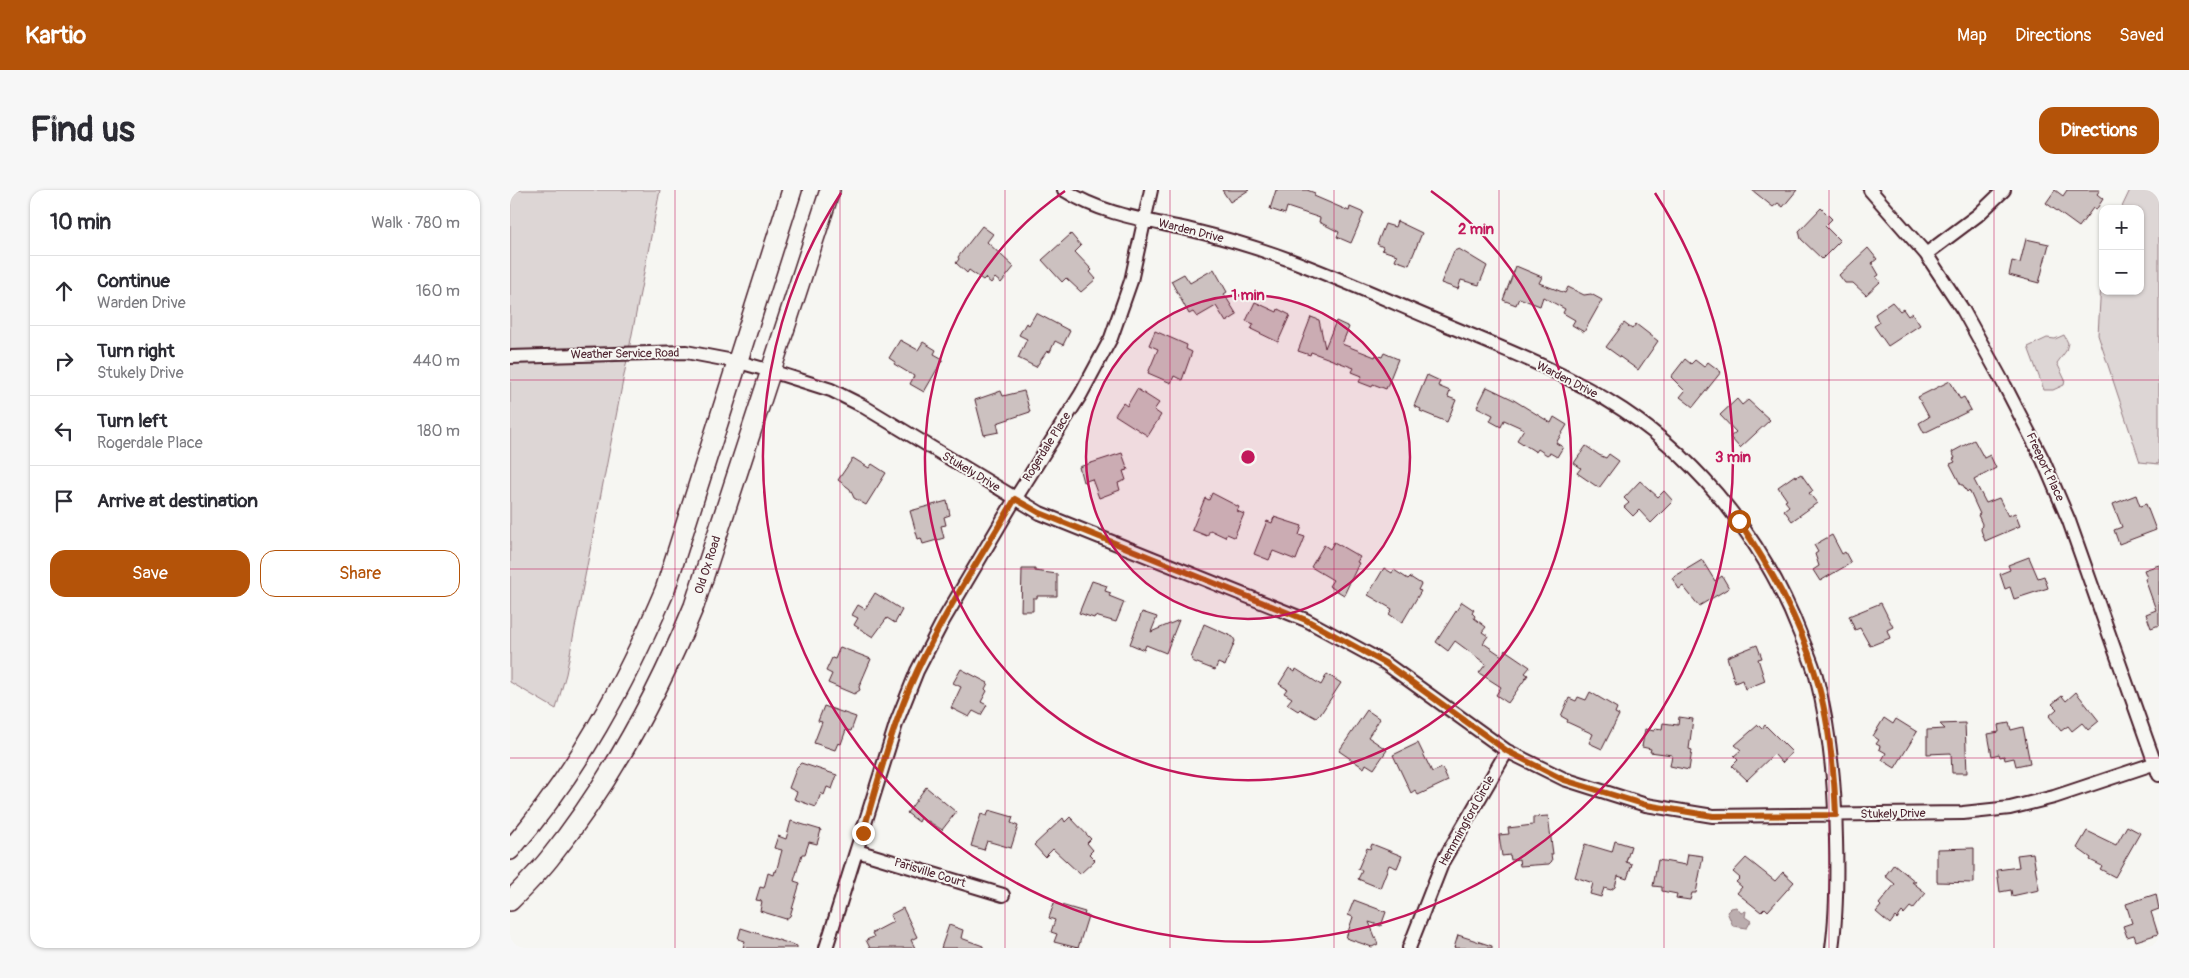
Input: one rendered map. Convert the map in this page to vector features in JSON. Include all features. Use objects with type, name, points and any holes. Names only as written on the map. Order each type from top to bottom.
[{"type":"main road","points":[[510,850],[535,821],[577,761],[621,684],[648,631],[665,590],[739,362],[792,190]]},
{"type":"main road","name":"Old Ox Road","points":[[510,901],[548,860],[604,782],[647,709],[675,653],[694,606],[830,190]]},
{"type":"street","name":"Warden Drive","points":[[1064,190],[1092,206],[1115,214],[1246,245],[1292,261],[1488,342],[1573,380],[1624,411],[1672,447],[1714,490],[1739,521],[1763,557],[1792,612],[1815,672],[1820,692],[1833,768],[1836,815]]},
{"type":"street","name":"Rogerdale Place","points":[[826,948],[897,721],[917,671],[943,621],[1015,499],[1081,394],[1111,338],[1132,281],[1151,190]]},
{"type":"street","name":"Freeport Place","points":[[1870,190],[1926,254],[1968,319],[2042,460],[2069,521],[2158,767]]},
{"type":"street","points":[[1926,254],[1978,216],[2004,190]]},
{"type":"street","name":"Weather Service Road","points":[[510,357],[686,352],[739,362]]},
{"type":"street","name":"Stukely Drive","points":[[739,362],[831,390],[861,404],[1040,513],[1306,620],[1335,634],[1398,672],[1507,751],[1564,780],[1646,805],[1713,816],[1963,813],[2010,808],[2158,767]]},
{"type":"street","name":"Hemmingford Circle","points":[[1409,948],[1443,861],[1507,751]]},
{"type":"street","points":[[1832,948],[1838,883],[1836,815]]},
{"type":"street","name":"Parisville Court","points":[[857,851],[1003,894]]},
{"type":"shaded area","points":[[510,190],[660,190],[566,674],[556,709],[510,682]]},
{"type":"shaded area","points":[[2130,190],[2159,190],[2159,464],[2140,462],[2098,335],[2100,295],[2144,295],[2144,205],[2123,205]]},
{"type":"shaded area","points":[[2064,335],[2068,343],[2066,351],[2057,363],[2065,380],[2064,385],[2053,390],[2044,390],[2028,347],[2047,338],[2055,339]]},
{"type":"shaded area","points":[[1736,907],[1741,913],[1746,911],[1745,917],[1751,921],[1747,928],[1733,926],[1727,912],[1731,908]]},
{"type":"building","points":[[1222,190],[1249,190],[1230,202]]},
{"type":"building","points":[[1276,190],[1307,190],[1315,193],[1314,196],[1349,211],[1350,207],[1364,213],[1351,243],[1337,237],[1339,232],[1319,222],[1320,218],[1287,207],[1285,214],[1270,209]]},
{"type":"building","points":[[1752,190],[1797,190],[1783,207],[1778,203],[1773,207]]},
{"type":"building","points":[[2055,190],[2063,196],[2067,190],[2100,190],[2097,194],[2103,199],[2096,210],[2093,208],[2079,227],[2046,203]]},
{"type":"building","points":[[1821,208],[1832,219],[1825,226],[1840,241],[1822,259],[1801,239],[1799,231]]},
{"type":"building","points":[[1397,221],[1422,233],[1409,265],[1395,260],[1397,255],[1382,250],[1383,247],[1377,244],[1385,224],[1395,227]]},
{"type":"building","points":[[982,226],[993,234],[987,242],[1014,267],[1001,283],[995,278],[991,283],[985,278],[983,280],[969,270],[967,273],[956,263],[959,259],[958,257]]},
{"type":"building","points":[[1071,234],[1081,246],[1075,252],[1092,270],[1090,272],[1096,279],[1081,292],[1066,278],[1062,282],[1042,260]]},
{"type":"building","points":[[2026,239],[2049,244],[2039,283],[2009,275],[2012,261],[2020,263]]},
{"type":"building","points":[[1868,248],[1877,259],[1872,263],[1879,275],[1876,277],[1880,282],[1866,295],[1853,283],[1845,283],[1839,275]]},
{"type":"building","points":[[1459,249],[1487,266],[1479,285],[1461,280],[1458,289],[1441,283],[1454,251]]},
{"type":"building","points":[[1516,266],[1542,277],[1539,283],[1565,293],[1568,287],[1584,295],[1591,294],[1602,300],[1584,332],[1572,325],[1575,320],[1563,313],[1565,309],[1543,297],[1540,306],[1519,298],[1516,305],[1503,300]]},
{"type":"building","points":[[1214,269],[1227,292],[1224,294],[1237,315],[1226,322],[1216,306],[1197,317],[1193,312],[1189,314],[1171,281],[1184,274],[1190,283]]},
{"type":"building","points":[[1255,302],[1277,312],[1278,309],[1290,315],[1278,342],[1251,329],[1254,324],[1246,321]]},
{"type":"building","points":[[1892,302],[1900,311],[1903,309],[1908,316],[1912,313],[1920,325],[1888,346],[1874,326],[1879,323],[1875,314]]},
{"type":"building","points":[[1036,313],[1070,331],[1063,345],[1055,341],[1050,352],[1047,351],[1036,367],[1018,358],[1027,339],[1019,335],[1026,323],[1029,325]]},
{"type":"building","points":[[1311,317],[1319,320],[1325,348],[1336,321],[1349,327],[1342,344],[1375,357],[1376,355],[1382,357],[1384,353],[1398,359],[1386,389],[1373,384],[1372,387],[1359,382],[1362,376],[1352,372],[1354,368],[1311,352],[1310,355],[1298,351]]},
{"type":"building","points":[[1624,323],[1632,329],[1636,324],[1658,341],[1638,370],[1606,347]]},
{"type":"building","points":[[1155,331],[1187,345],[1186,349],[1192,352],[1182,380],[1174,376],[1171,383],[1148,373],[1158,349],[1149,345]]},
{"type":"building","points":[[900,340],[918,350],[923,342],[936,350],[934,354],[943,359],[924,392],[910,384],[914,376],[894,364],[895,362],[889,358]]},
{"type":"building","points":[[1685,359],[1691,364],[1695,360],[1704,367],[1708,362],[1721,372],[1693,407],[1680,397],[1685,391],[1671,377]]},
{"type":"building","points":[[1427,375],[1440,381],[1438,386],[1450,391],[1448,397],[1456,400],[1447,422],[1420,411],[1421,409],[1414,406]]},
{"type":"building","points":[[1950,381],[1960,399],[1964,397],[1971,410],[1924,433],[1919,423],[1929,417],[1918,397]]},
{"type":"building","points":[[1487,387],[1512,399],[1551,423],[1554,417],[1567,425],[1556,443],[1563,447],[1557,457],[1550,453],[1547,455],[1538,449],[1536,452],[1517,440],[1524,429],[1504,420],[1501,427],[1490,421],[1493,415],[1477,407]]},
{"type":"building","points":[[1137,389],[1159,403],[1154,410],[1161,415],[1148,436],[1115,415],[1123,403],[1127,406]]},
{"type":"building","points":[[1001,391],[1003,396],[1024,391],[1030,412],[997,423],[999,432],[984,435],[975,400]]},
{"type":"building","points":[[1737,399],[1742,405],[1748,400],[1770,420],[1740,448],[1730,437],[1736,432],[1720,415]]},
{"type":"building","points":[[1974,440],[1984,458],[1990,455],[1996,468],[1974,480],[1986,503],[1999,498],[2008,516],[2015,513],[2020,526],[1985,541],[1981,530],[1982,524],[1978,515],[1980,514],[1969,490],[1967,492],[1963,485],[1961,485],[1950,464],[1955,462],[1952,452]]},
{"type":"building","points":[[1586,446],[1599,455],[1606,458],[1609,454],[1619,461],[1599,488],[1577,473],[1581,468],[1574,463]]},
{"type":"building","points":[[1122,453],[1128,470],[1123,471],[1126,480],[1118,483],[1120,490],[1099,498],[1092,479],[1083,482],[1079,467]]},
{"type":"building","points":[[853,458],[869,468],[872,464],[886,473],[866,505],[854,498],[850,489],[838,480]]},
{"type":"building","points":[[1801,474],[1813,491],[1809,493],[1817,503],[1792,521],[1784,510],[1789,506],[1785,501],[1787,500],[1778,487],[1795,475],[1796,477]]},
{"type":"building","points":[[1640,481],[1658,497],[1664,491],[1673,501],[1651,523],[1639,510],[1633,516],[1624,507],[1629,503],[1624,498]]},
{"type":"building","points":[[1212,493],[1239,507],[1237,511],[1244,514],[1234,537],[1227,534],[1225,537],[1210,530],[1207,536],[1192,530],[1205,498],[1209,500]]},
{"type":"building","points":[[2136,495],[2140,506],[2146,504],[2156,530],[2119,544],[2114,530],[2122,527],[2113,504]]},
{"type":"building","points":[[947,501],[950,515],[944,517],[946,525],[941,526],[944,538],[923,544],[921,538],[918,539],[910,511]]},
{"type":"building","points":[[1274,517],[1302,526],[1299,535],[1305,537],[1296,560],[1273,551],[1269,560],[1254,554],[1267,521],[1272,523]]},
{"type":"building","points":[[1832,535],[1842,554],[1845,552],[1851,563],[1820,581],[1813,570],[1819,566],[1815,554],[1818,552],[1814,545]]},
{"type":"building","points":[[1334,542],[1360,557],[1344,595],[1329,586],[1333,580],[1311,567],[1324,545],[1330,549]]},
{"type":"building","points":[[2029,557],[2038,578],[2044,576],[2048,588],[2014,599],[2010,587],[2005,589],[2000,574],[2010,570],[2008,565]]},
{"type":"building","points":[[1702,560],[1715,581],[1722,576],[1729,588],[1699,606],[1683,586],[1679,589],[1672,578]]},
{"type":"building","points":[[2159,565],[2159,625],[2151,628],[2146,614],[2156,610],[2145,579],[2147,578],[2144,570]]},
{"type":"building","points":[[1384,568],[1392,573],[1394,570],[1408,579],[1410,577],[1421,584],[1418,590],[1421,591],[1402,623],[1389,614],[1392,609],[1368,595]]},
{"type":"building","points":[[1022,569],[1035,569],[1035,571],[1057,574],[1057,596],[1037,596],[1037,598],[1033,598],[1033,611],[1021,611]]},
{"type":"building","points":[[1092,581],[1107,586],[1105,591],[1111,593],[1109,596],[1124,602],[1116,622],[1079,613]]},
{"type":"building","points":[[875,593],[902,610],[895,623],[887,618],[873,637],[854,625],[858,618],[852,615],[858,605],[865,609]]},
{"type":"building","points":[[1462,602],[1474,610],[1472,613],[1475,616],[1474,618],[1486,627],[1482,632],[1488,636],[1483,643],[1502,656],[1505,650],[1530,667],[1525,673],[1528,675],[1508,703],[1496,695],[1501,687],[1479,673],[1486,664],[1455,641],[1448,651],[1436,642]]},
{"type":"building","points":[[1881,603],[1893,627],[1887,630],[1890,638],[1870,646],[1860,628],[1855,630],[1849,616]]},
{"type":"building","points":[[1142,612],[1157,617],[1151,632],[1179,620],[1166,653],[1146,645],[1144,650],[1130,644]]},
{"type":"building","points":[[1204,624],[1233,637],[1235,641],[1225,666],[1218,663],[1215,670],[1192,661],[1193,659],[1191,658]]},
{"type":"building","points":[[1757,645],[1762,658],[1758,659],[1765,681],[1745,689],[1742,680],[1735,683],[1727,657]]},
{"type":"building","points":[[840,647],[871,659],[859,687],[860,690],[854,694],[828,683],[832,674],[826,671],[832,658],[835,659]]},
{"type":"building","points":[[1289,668],[1295,672],[1296,669],[1321,685],[1327,674],[1341,683],[1320,715],[1316,718],[1300,709],[1298,711],[1287,704],[1292,698],[1284,693],[1287,689],[1279,684]]},
{"type":"building","points":[[961,669],[988,683],[985,689],[987,691],[981,702],[987,705],[981,715],[973,711],[969,717],[951,708],[961,687],[953,683]]},
{"type":"building","points":[[1590,692],[1617,708],[1615,713],[1619,715],[1602,749],[1589,743],[1593,734],[1567,722],[1568,720],[1561,716],[1569,698],[1576,701],[1578,697],[1586,700]]},
{"type":"building","points":[[2076,692],[2099,721],[2088,730],[2082,723],[2072,731],[2068,726],[2061,731],[2049,716],[2057,709],[2052,704],[2062,696],[2066,701]]},
{"type":"building","points":[[824,706],[856,717],[851,731],[846,730],[841,744],[838,743],[835,750],[814,743],[822,722],[818,721]]},
{"type":"building","points":[[1367,710],[1380,719],[1368,737],[1387,750],[1374,769],[1366,764],[1364,768],[1339,751]]},
{"type":"building","points":[[1679,717],[1693,719],[1689,749],[1692,750],[1689,770],[1670,766],[1672,755],[1650,752],[1651,749],[1642,747],[1645,729],[1654,731],[1655,728],[1662,729],[1663,723],[1678,725]]},
{"type":"building","points":[[1884,718],[1893,724],[1896,719],[1917,732],[1895,768],[1882,760],[1886,753],[1879,749],[1880,746],[1876,744],[1879,740],[1873,736]]},
{"type":"building","points":[[1965,723],[1967,773],[1952,773],[1951,753],[1927,754],[1927,730],[1945,729],[1940,724]]},
{"type":"building","points":[[2009,723],[2011,730],[2023,727],[2030,763],[2016,766],[2014,758],[2005,760],[2004,756],[2000,757],[1999,754],[1992,756],[1988,734],[1999,732],[1998,725]]},
{"type":"building","points":[[1758,725],[1762,729],[1765,725],[1792,752],[1782,763],[1774,754],[1747,780],[1732,766],[1738,760],[1734,756],[1741,750],[1735,745]]},
{"type":"building","points":[[1418,743],[1432,772],[1442,768],[1448,781],[1418,795],[1415,790],[1411,793],[1393,755]]},
{"type":"building","points":[[801,763],[837,775],[832,789],[827,787],[824,795],[821,793],[816,807],[794,799],[797,792],[789,788],[797,767]]},
{"type":"building","points":[[926,787],[956,812],[942,830],[921,818],[919,822],[907,813]]},
{"type":"building","points":[[989,810],[1013,817],[1011,823],[1018,826],[1011,848],[987,841],[984,850],[971,846],[981,814],[987,816]]},
{"type":"building","points":[[1548,816],[1553,854],[1551,854],[1552,861],[1549,864],[1520,866],[1519,859],[1511,860],[1510,855],[1502,856],[1499,835],[1509,834],[1508,828],[1533,825],[1533,817]]},
{"type":"building","points":[[1070,817],[1091,839],[1087,843],[1093,850],[1089,854],[1095,860],[1080,874],[1053,849],[1045,857],[1034,845],[1063,818],[1065,822]]},
{"type":"building","points":[[791,821],[821,830],[817,844],[809,842],[805,854],[802,854],[794,881],[800,883],[790,916],[786,919],[760,911],[762,901],[756,900],[760,887],[764,888],[768,873],[773,875],[774,871],[776,872],[782,850],[774,848],[778,836],[786,839]]},
{"type":"building","points":[[2127,826],[2140,833],[2115,877],[2100,869],[2102,866],[2090,860],[2091,858],[2077,848],[2087,831],[2116,845]]},
{"type":"building","points":[[1615,841],[1631,846],[1626,862],[1632,864],[1627,879],[1618,876],[1615,887],[1611,890],[1604,888],[1601,897],[1590,894],[1593,883],[1575,877],[1585,844],[1612,852]]},
{"type":"building","points":[[1372,844],[1402,856],[1397,868],[1389,865],[1380,888],[1358,879],[1362,871],[1358,869],[1367,848],[1370,849]]},
{"type":"building","points":[[1974,848],[1974,883],[1937,882],[1937,849]]},
{"type":"building","points":[[2033,853],[2039,890],[2012,896],[2011,890],[2000,892],[1997,870],[2019,867],[2017,855]]},
{"type":"building","points":[[1688,854],[1703,856],[1696,893],[1692,893],[1690,900],[1676,898],[1677,894],[1662,891],[1662,887],[1653,886],[1658,860],[1686,865]]},
{"type":"building","points":[[1746,858],[1775,881],[1783,872],[1794,882],[1768,911],[1765,908],[1761,912],[1737,893],[1742,887],[1736,882],[1740,878],[1733,872]]},
{"type":"building","points":[[1894,864],[1926,893],[1913,909],[1910,907],[1904,914],[1902,912],[1890,924],[1876,912],[1881,906],[1879,904],[1895,884],[1885,876]]},
{"type":"building","points":[[2156,894],[2159,909],[2151,912],[2158,934],[2136,941],[2134,935],[2127,937],[2123,926],[2132,923],[2126,904]]},
{"type":"building","points":[[1354,900],[1386,912],[1381,926],[1369,922],[1378,944],[1372,947],[1346,938],[1353,917],[1348,915]]},
{"type":"building","points":[[1054,903],[1085,912],[1084,915],[1088,916],[1078,948],[1054,942],[1057,934],[1051,932],[1055,920],[1049,918]]},
{"type":"building","points":[[903,908],[917,937],[911,940],[915,948],[870,948],[866,940],[874,937],[872,933],[893,922],[890,915]]},
{"type":"building","points":[[949,925],[963,930],[961,938],[983,946],[983,948],[941,948]]},
{"type":"building","points":[[741,928],[797,946],[797,948],[743,948],[745,941],[738,939]]},
{"type":"building","points":[[1458,935],[1492,946],[1492,948],[1454,948]]},
{"type":"route","points":[[863,833],[897,721],[917,671],[943,621],[1015,499],[1040,513],[1306,620],[1335,634],[1368,652],[1398,672],[1507,751],[1564,780],[1646,805],[1713,816],[1836,815],[1831,748],[1815,672],[1792,612],[1763,557],[1739,521]]}]
